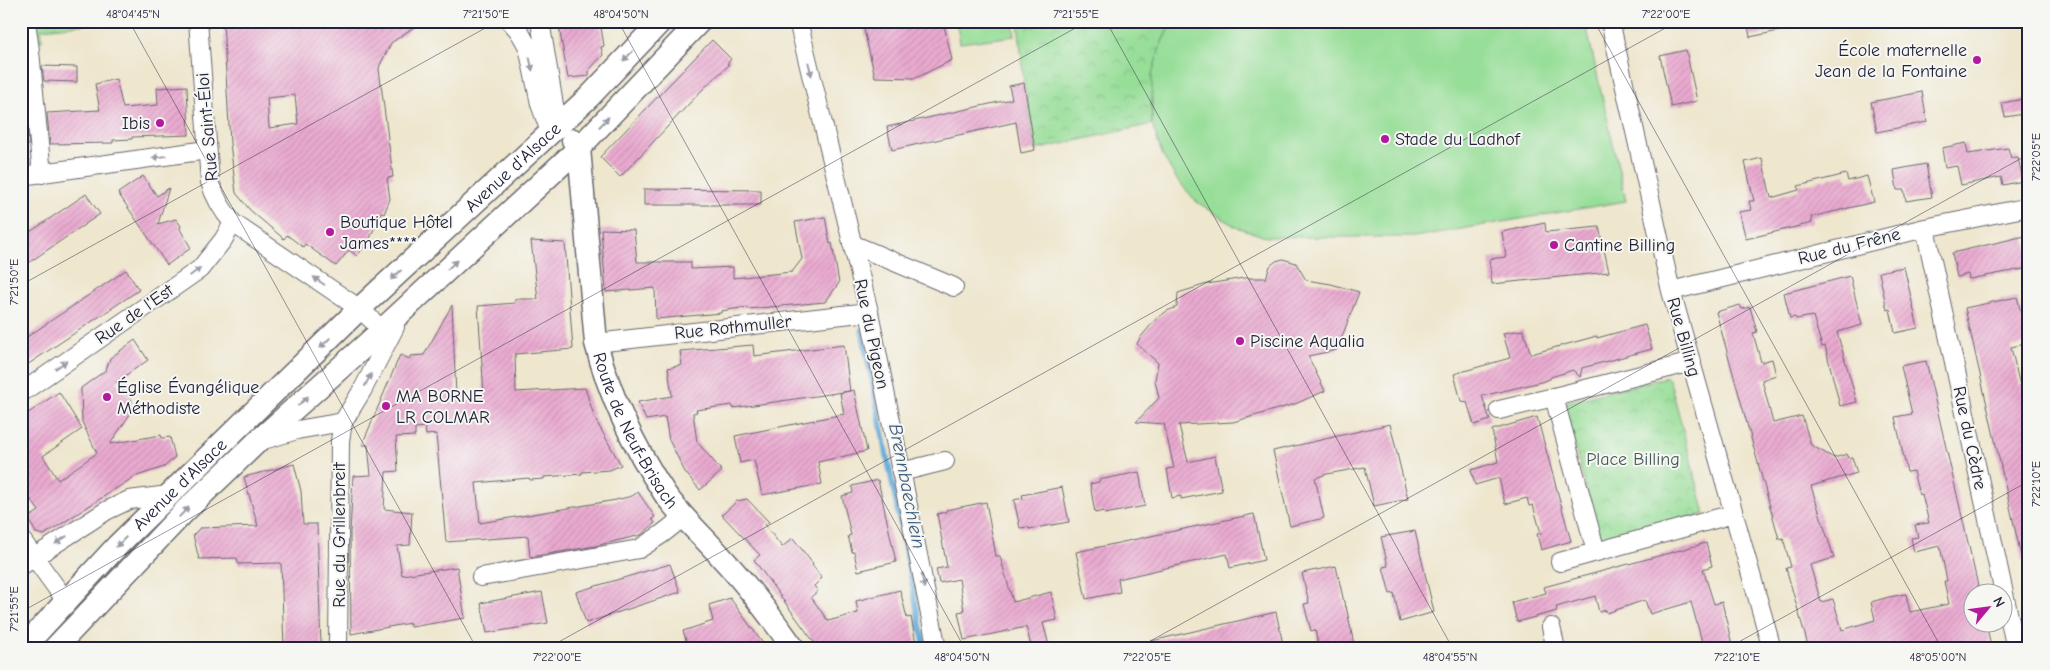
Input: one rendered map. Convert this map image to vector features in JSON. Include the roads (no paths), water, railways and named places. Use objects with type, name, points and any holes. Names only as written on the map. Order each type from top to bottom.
[{"type":"main road","name":"Avenue d'Alsace","points":[[22,649],[118,546],[168,496],[360,309],[589,97],[661,21]]},
{"type":"main road","name":"Avenue d'Alsace","points":[[54,649],[184,512],[257,442],[386,333],[405,309],[576,158],[700,21]]},
{"type":"main road","points":[[555,128],[576,158]]},
{"type":"main road","name":"Route de Neuf-Brisach","points":[[576,158],[596,342],[603,370],[618,410],[636,447],[666,496],[730,567],[794,649]]},
{"type":"main road","points":[[66,602],[86,614]]},
{"type":"street","points":[[26,21],[42,174]]},
{"type":"street","name":"Rue Saint-Éloi","points":[[198,21],[194,56],[210,182],[215,198],[233,222],[360,309]]},
{"type":"street","points":[[510,21],[519,31],[528,47],[540,104],[555,128]]},
{"type":"street","points":[[540,21],[554,105],[555,128]]},
{"type":"street","name":"Rue du Pigeon","points":[[798,21],[869,312],[937,649]]},
{"type":"street","name":"Rue Billing","points":[[1610,21],[1671,291],[1772,649]]},
{"type":"street","points":[[21,176],[207,150]]},
{"type":"street","name":"Rue du Frêne","points":[[1671,291],[1924,228],[2029,207]]},
{"type":"street","name":"Rue de l'Est","points":[[21,392],[200,269],[223,240],[233,222]]},
{"type":"street","name":"Rue du Cèdre","points":[[1924,228],[2016,649]]},
{"type":"street","points":[[852,244],[954,287]]},
{"type":"street","points":[[360,309],[386,333]]},
{"type":"street","name":"Rue Rothmuller","points":[[596,342],[869,312]]},
{"type":"street","name":"Avenue d'Alsace","points":[[257,442],[297,430],[343,422],[386,333]]},
{"type":"street","points":[[1499,410],[1692,362]]},
{"type":"street","points":[[1554,397],[1596,552]]},
{"type":"street","name":"Rue du Grillenbreit","points":[[338,649],[340,441],[343,422]]},
{"type":"street","points":[[901,472],[945,461]]},
{"type":"street","points":[[27,562],[106,511],[129,500],[168,496]]},
{"type":"street","points":[[1560,562],[1733,514]]},
{"type":"street","points":[[481,577],[639,549],[685,516]]},
{"type":"street","points":[[21,539],[27,562],[66,602]]},
{"type":"street","points":[[1551,627],[1556,649]]},
{"type":"waterway","name":"Brennbaechlein","points":[[862,330],[925,649]]},
{"type":"place","name":"École maternelle Jean de la Fontaine","points":[[1977,60]]},
{"type":"place","name":"Ibis","points":[[160,123]]},
{"type":"place","name":"Stade du Ladhof","points":[[1385,139]]},
{"type":"place","name":"Boutique Hôtel James****","points":[[330,232]]},
{"type":"place","name":"Cantine Billing","points":[[1554,245]]},
{"type":"place","name":"Piscine Aqualia","points":[[1240,341]]},
{"type":"place","name":"Église Évangélique Méthodiste","points":[[107,397]]},
{"type":"place","name":"MA BORNE LR COLMAR","points":[[386,406]]},
{"type":"park label","name":"Place Billing","points":[[1633,459]]}]
